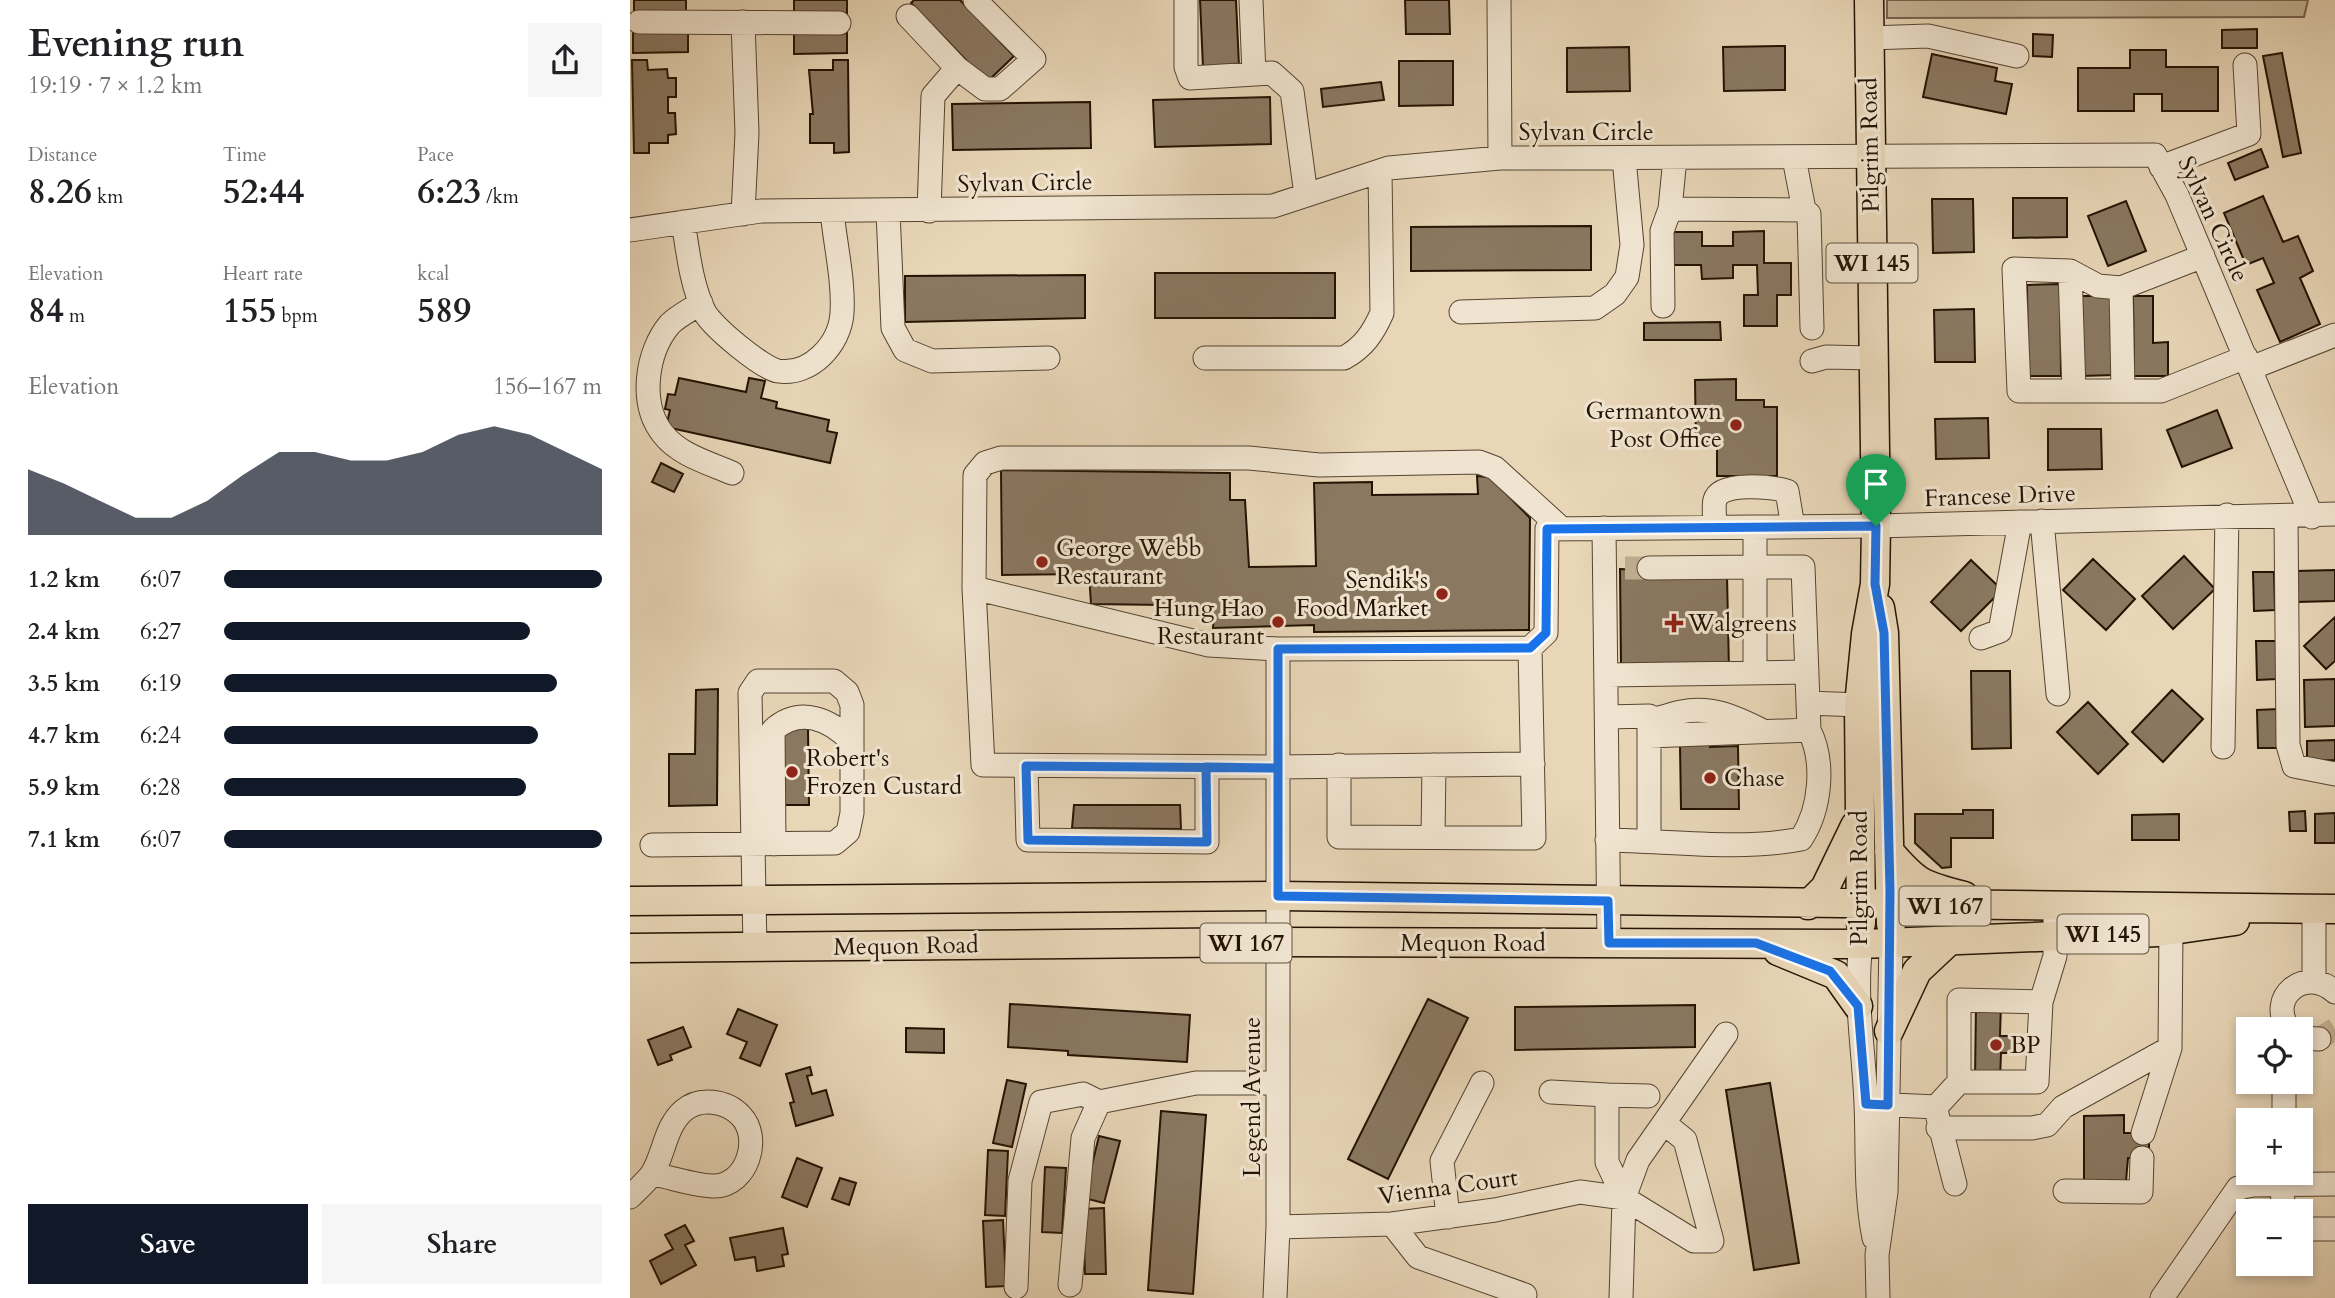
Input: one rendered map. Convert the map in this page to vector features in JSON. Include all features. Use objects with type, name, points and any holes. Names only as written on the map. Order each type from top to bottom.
[{"type":"main road","name":"Pilgrim Road","points":[[1861,944],[1859,705],[1866,634],[1875,584],[1876,526],[1869,0]]},
{"type":"main road","name":"Pilgrim Road","points":[[1875,584],[1884,633],[1891,943]]},
{"type":"main road","points":[[1859,760],[1887,759]]},
{"type":"main road","points":[[1808,905],[1825,888],[1860,817]]},
{"type":"main road","name":"WI 145","points":[[1889,851],[1912,877],[1924,886],[2000,906]]},
{"type":"main road","name":"Mequon Road","points":[[630,901],[1278,896],[1860,906],[2324,910]]},
{"type":"main road","name":"Mequon Road","points":[[630,948],[1278,942],[1861,944],[2171,930],[2324,910]]},
{"type":"main road","points":[[1889,1031],[1917,971],[1949,941]]},
{"type":"main road","points":[[1756,943],[1830,971],[1858,1006]]},
{"type":"street","points":[[908,16],[957,68],[985,89],[1000,89],[1034,59],[975,0]]},
{"type":"street","points":[[1186,0],[1186,67],[1190,78],[1272,73],[1292,91],[1306,195]]},
{"type":"street","points":[[1251,0],[1254,74]]},
{"type":"street","points":[[1499,0],[1500,158]]},
{"type":"street","points":[[639,22],[839,23]]},
{"type":"street","points":[[743,22],[747,133],[743,214]]},
{"type":"street","points":[[1869,38],[1928,36],[2017,56]]},
{"type":"street","points":[[2161,167],[2249,134],[2245,65]]},
{"type":"street","points":[[929,211],[933,96],[957,68]]},
{"type":"street","name":"Sylvan Circle","points":[[630,230],[743,214],[1273,206],[1380,171],[1500,158],[1870,158],[2095,153],[2155,155],[2177,195],[2249,363],[2324,516]]},
{"type":"street","points":[[1461,312],[1595,308],[1615,294],[1627,277],[1632,245],[1624,158]]},
{"type":"street","points":[[1662,306],[1662,231],[1670,209],[1675,158]]},
{"type":"street","points":[[1794,158],[1804,210]]},
{"type":"street","points":[[1205,358],[1344,358],[1358,350],[1373,333],[1382,313],[1380,171]]},
{"type":"street","points":[[1670,209],[1804,210],[1809,214],[1812,328]]},
{"type":"street","points":[[683,222],[690,267],[704,313],[733,344],[777,371],[808,367],[833,343],[842,314],[832,211]]},
{"type":"street","points":[[888,211],[892,328],[905,350],[932,361],[1048,358]]},
{"type":"street","points":[[2203,256],[2121,288],[2098,286],[2070,271],[2014,269],[2019,391],[2161,391],[2335,335]]},
{"type":"street","points":[[2070,271],[2074,391]]},
{"type":"street","points":[[2121,288],[2123,391]]},
{"type":"street","points":[[701,303],[671,323],[653,353],[648,379],[650,408],[662,434],[684,453],[732,474]]},
{"type":"street","points":[[1812,361],[1826,357],[1874,358]]},
{"type":"street","points":[[1533,764],[1278,768],[983,765],[974,588],[975,475],[985,463],[1002,458],[1258,458],[1319,466],[1479,462],[1495,468],[1583,528],[1615,568],[1607,717],[1609,943]]},
{"type":"street","points":[[1715,527],[1715,500],[1719,492],[1729,488],[1775,488],[1787,491],[1793,527]]},
{"type":"street","points":[[2223,747],[2227,515]]},
{"type":"street","name":"Francese Drive","points":[[1583,528],[1876,526],[2227,515],[2324,516]]},
{"type":"street","points":[[2286,516],[2288,745],[2294,766],[2335,774]]},
{"type":"street","points":[[1981,638],[2000,631],[2031,522]]},
{"type":"street","points":[[2031,522],[2058,694]]},
{"type":"street","points":[[1755,527],[1755,672]]},
{"type":"street","points":[[974,588],[1209,645],[1278,649],[1530,648],[1546,633],[1547,529],[1583,528]]},
{"type":"street","points":[[1608,840],[1783,842],[1801,839],[1809,828],[1817,786],[1817,747],[1809,730],[1803,567],[1649,568]]},
{"type":"street","points":[[1339,765],[1339,837],[1534,838],[1530,648]]},
{"type":"street","name":"Legend Avenue","points":[[1275,1298],[1278,1227],[1278,649]]},
{"type":"street","points":[[1608,675],[1807,672]]},
{"type":"street","points":[[652,845],[764,844],[835,843],[848,832],[852,813],[852,705],[847,692],[834,681],[758,681],[750,693],[753,804],[764,844]]},
{"type":"street","points":[[1808,703],[1859,705]]},
{"type":"street","points":[[1652,729],[1681,712],[1722,711],[1751,725],[1809,730]]},
{"type":"street","points":[[1607,717],[1649,716],[1652,729],[1649,841]]},
{"type":"street","points":[[755,947],[754,900],[774,779],[774,730],[785,720],[810,719],[834,724],[852,743]]},
{"type":"street","points":[[1652,729],[1727,743],[1751,725]]},
{"type":"street","points":[[1433,837],[1434,765]]},
{"type":"street","points":[[1026,766],[1028,840],[1207,842],[1206,767]]},
{"type":"street","points":[[753,804],[769,795],[774,779]]},
{"type":"street","points":[[1959,1082],[2037,1082],[2041,1002],[2054,956],[2054,906]]},
{"type":"street","points":[[2284,1017],[2286,996],[2300,983],[2328,986],[2324,910]]},
{"type":"street","points":[[2143,1133],[2170,1048],[2171,930]]},
{"type":"street","name":"Pilgrim Road","points":[[1877,1104],[1889,1031],[1891,943]]},
{"type":"street","name":"Pilgrim Road","points":[[1861,944],[1858,1006],[1877,1104],[1886,1192],[1877,1255],[1878,1298]]},
{"type":"street","points":[[1955,1184],[1937,1117],[1959,1082],[1959,1000],[2041,1002]]},
{"type":"street","points":[[1621,1298],[1624,1198],[1638,1160],[1726,1034]]},
{"type":"street","points":[[1877,1104],[1937,1117],[2032,1128],[2048,1125],[2063,1107],[2170,1048]]},
{"type":"street","points":[[1016,1287],[1020,1181],[1041,1102],[1083,1094],[1099,1102],[1196,1083],[1278,1083]]},
{"type":"street","points":[[1448,1217],[1443,1161],[1482,1083]]},
{"type":"street","points":[[1551,1092],[1648,1096]]},
{"type":"street","points":[[1607,1095],[1607,1161],[1624,1198],[1694,1241],[1712,1241],[1685,1140],[1664,1123]]},
{"type":"street","points":[[630,1197],[652,1174],[669,1132],[683,1111],[704,1101],[723,1104],[742,1116],[749,1137],[749,1160],[736,1179],[716,1186],[652,1174]]},
{"type":"street","points":[[1070,1285],[1083,1138],[1099,1102]]},
{"type":"street","points":[[2065,1191],[2140,1192],[2142,1158]]},
{"type":"street","points":[[2313,1182],[2335,1184]]},
{"type":"street","points":[[2162,1298],[2238,1188],[2251,1185]]},
{"type":"street","name":"Vienna Court","points":[[1278,1227],[1392,1224],[1448,1217],[1580,1192],[1624,1198]]},
{"type":"street","points":[[1392,1224],[1418,1257],[1525,1295]]},
{"type":"street","points":[[2313,1229],[2335,1229]]},
{"type":"shaded area","points":[[1887,0],[2308,0],[2304,17],[1887,18]]},
{"type":"building","points":[[634,0],[686,0],[686,11],[634,12]]},
{"type":"building","points":[[794,0],[847,0],[847,13],[794,13]]},
{"type":"building","points":[[914,0],[960,0],[1014,56],[987,82],[911,3]]},
{"type":"building","points":[[1200,0],[1236,0],[1239,66],[1203,67]]},
{"type":"building","points":[[1405,0],[1449,0],[1450,34],[1406,34]]},
{"type":"building","points":[[2257,29],[2257,48],[2222,48],[2222,30]]},
{"type":"building","points":[[633,32],[688,32],[688,52],[633,53]]},
{"type":"building","points":[[847,33],[847,53],[794,54],[794,34]]},
{"type":"building","points":[[2033,34],[2053,35],[2052,57],[2033,56]]},
{"type":"building","points":[[1785,46],[1785,90],[1724,91],[1723,47]]},
{"type":"building","points":[[1629,47],[1630,91],[1567,92],[1567,48]]},
{"type":"building","points":[[2130,50],[2166,50],[2166,67],[2218,67],[2218,111],[2162,111],[2162,94],[2134,94],[2134,111],[2078,111],[2078,68],[2130,68]]},
{"type":"building","points":[[2282,53],[2301,153],[2283,157],[2263,56]]},
{"type":"building","points":[[1932,54],[1997,68],[1995,81],[2012,84],[2006,114],[1923,97]]},
{"type":"building","points":[[632,60],[647,60],[648,70],[667,69],[668,78],[676,78],[676,97],[668,97],[668,113],[675,113],[676,134],[668,135],[668,143],[649,143],[649,153],[634,153]]},
{"type":"building","points":[[833,60],[848,60],[849,152],[834,153],[834,143],[810,143],[810,114],[813,114],[809,70],[833,70]]},
{"type":"building","points":[[1399,61],[1453,61],[1453,105],[1399,106]]},
{"type":"building","points":[[1381,82],[1384,100],[1323,107],[1321,89]]},
{"type":"building","points":[[1270,97],[1271,144],[1155,147],[1153,100]]},
{"type":"building","points":[[1090,102],[1091,148],[953,150],[952,104]]},
{"type":"building","points":[[2261,149],[2268,167],[2235,180],[2228,163]]},
{"type":"building","points":[[2263,196],[2283,242],[2298,236],[2313,271],[2300,278],[2320,324],[2280,342],[2257,290],[2274,283],[2263,258],[2246,265],[2224,213]]},
{"type":"building","points":[[2013,198],[2067,198],[2067,237],[2013,238]]},
{"type":"building","points":[[1932,199],[1973,199],[1974,252],[1933,253]]},
{"type":"building","points":[[2126,201],[2146,251],[2108,266],[2088,216]]},
{"type":"building","points":[[1591,226],[1591,270],[1411,271],[1411,227]]},
{"type":"building","points":[[1764,231],[1764,263],[1791,263],[1791,295],[1777,295],[1777,326],[1744,326],[1744,295],[1758,295],[1757,265],[1733,265],[1733,278],[1702,279],[1701,265],[1670,265],[1670,232],[1702,232],[1702,246],[1733,246],[1733,232]]},
{"type":"building","points":[[1155,273],[1335,273],[1335,318],[1155,318]]},
{"type":"building","points":[[1085,275],[1085,318],[905,322],[905,276]]},
{"type":"building","points":[[2060,284],[2061,376],[2028,376],[2027,285]]},
{"type":"building","points":[[2080,296],[2114,296],[2115,375],[2081,376]]},
{"type":"building","points":[[2133,296],[2153,296],[2153,343],[2168,342],[2168,376],[2134,376]]},
{"type":"building","points":[[1974,309],[1975,362],[1935,362],[1934,310]]},
{"type":"building","points":[[1720,322],[1721,340],[1644,340],[1644,323]]},
{"type":"building","points":[[679,378],[746,392],[749,378],[765,381],[761,398],[777,402],[776,408],[829,420],[827,431],[837,433],[830,463],[666,427],[670,410],[665,409],[668,394],[675,395]]},
{"type":"building","name":"Germantown Post Office","points":[[1736,379],[1736,400],[1764,400],[1764,407],[1777,407],[1777,476],[1717,476],[1717,442],[1696,442],[1695,380]]},
{"type":"building","points":[[2217,410],[2232,448],[2182,467],[2167,430]]},
{"type":"building","points":[[1988,418],[1989,458],[1936,459],[1935,419]]},
{"type":"building","points":[[2048,429],[2101,429],[2102,469],[2048,470]]},
{"type":"building","points":[[661,463],[683,474],[674,492],[652,482]]},
{"type":"building","points":[[1001,470],[1230,473],[1230,500],[1245,500],[1249,567],[1316,566],[1314,483],[1372,482],[1372,495],[1478,494],[1477,476],[1490,477],[1530,518],[1529,630],[1314,632],[1314,625],[1213,628],[1214,616],[1166,616],[1166,605],[1091,604],[1089,574],[1002,575]]},
{"type":"building","points":[[2184,556],[2215,589],[2173,629],[2142,596]]},
{"type":"building","points":[[2093,559],[2135,599],[2106,630],[2063,590]]},
{"type":"building","points":[[1971,560],[2002,590],[1961,631],[1931,602]]},
{"type":"building","name":"Walgreens","points":[[1620,569],[1727,575],[1729,671],[1621,665]]},
{"type":"building","points":[[2335,570],[2335,601],[2297,602],[2296,571]]},
{"type":"building","points":[[2253,572],[2274,572],[2275,610],[2254,611]]},
{"type":"building","points":[[2335,617],[2335,661],[2326,669],[2304,646]]},
{"type":"building","points":[[2256,641],[2276,641],[2277,679],[2257,680]]},
{"type":"building","points":[[1971,671],[2010,671],[2011,748],[1972,749]]},
{"type":"building","points":[[2335,679],[2335,726],[2305,727],[2304,680]]},
{"type":"building","points":[[718,689],[717,805],[669,806],[669,754],[695,754],[696,690]]},
{"type":"building","points":[[2172,690],[2203,719],[2163,762],[2132,732]]},
{"type":"building","points":[[2088,702],[2128,744],[2098,774],[2057,732]]},
{"type":"building","points":[[2278,709],[2279,748],[2258,748],[2257,710]]},
{"type":"building","name":"Chase","points":[[1684,713],[1709,713],[1710,747],[1738,746],[1739,809],[1681,809],[1680,746],[1685,746]]},
{"type":"building","name":"Robert's Frozen Custard","points":[[781,728],[808,728],[809,805],[777,805]]},
{"type":"building","points":[[2335,740],[2335,760],[2307,761],[2307,741]]},
{"type":"building","points":[[1074,805],[1180,805],[1181,829],[1072,828]]},
{"type":"building","points":[[1963,810],[1993,810],[1993,838],[1951,838],[1951,867],[1942,868],[1915,843],[1915,814],[1963,814]]},
{"type":"building","points":[[2305,811],[2306,831],[2290,831],[2289,812]]},
{"type":"building","points":[[2335,813],[2335,843],[2315,843],[2315,814]]},
{"type":"building","points":[[2179,814],[2179,840],[2132,840],[2132,815]]},
{"type":"building","points":[[1428,999],[1468,1018],[1388,1179],[1348,1159]]},
{"type":"building","points":[[1010,1004],[1190,1015],[1187,1062],[1068,1055],[1068,1051],[1008,1047]]},
{"type":"building","name":"BP","points":[[1976,1004],[2001,1004],[2000,1036],[2017,1036],[2016,1053],[2001,1053],[2000,1079],[1975,1079]]},
{"type":"building","points":[[1695,1005],[1695,1047],[1515,1050],[1515,1007]]},
{"type":"building","points":[[738,1009],[777,1025],[760,1066],[740,1058],[747,1042],[727,1034]]},
{"type":"building","points":[[683,1027],[691,1047],[670,1055],[672,1060],[658,1065],[648,1040]]},
{"type":"building","points":[[906,1028],[944,1029],[944,1053],[906,1052]]},
{"type":"building","points":[[810,1067],[812,1075],[807,1076],[812,1094],[826,1090],[833,1115],[796,1126],[790,1103],[794,1102],[786,1074]]},
{"type":"building","points":[[1007,1080],[1026,1084],[1012,1147],[993,1143]]},
{"type":"building","points":[[1770,1083],[1799,1263],[1754,1270],[1726,1090]]},
{"type":"building","points":[[1161,1111],[1206,1115],[1193,1294],[1148,1290]]},
{"type":"building","points":[[2124,1115],[2124,1133],[2149,1133],[2149,1158],[2128,1158],[2126,1181],[2084,1180],[2084,1116]]},
{"type":"building","points":[[1099,1136],[1120,1141],[1104,1203],[1084,1198]]},
{"type":"building","points":[[988,1150],[1008,1151],[1005,1216],[985,1215]]},
{"type":"building","points":[[797,1158],[822,1168],[807,1207],[782,1197]]},
{"type":"building","points":[[1045,1167],[1066,1168],[1062,1233],[1042,1232]]},
{"type":"building","points":[[840,1178],[856,1183],[849,1205],[832,1199]]},
{"type":"building","points":[[1104,1208],[1106,1274],[1085,1274],[1083,1209]]},
{"type":"building","points":[[1003,1220],[1006,1286],[986,1287],[983,1221]]},
{"type":"building","points":[[685,1225],[694,1241],[685,1245],[696,1265],[661,1284],[650,1261],[673,1249],[665,1235]]},
{"type":"building","points":[[783,1228],[788,1254],[782,1255],[784,1266],[757,1271],[755,1257],[735,1260],[730,1238]]},
{"type":"tunnel","points":[[1625,568],[1649,568]]},
{"type":"tunnel","points":[[2319,1039],[2335,1029]]},
{"type":"place","name":"Germantown Post Office","points":[[1736,425]]},
{"type":"place","name":"George Webb Restaurant","points":[[1042,562]]},
{"type":"place","name":"Sendik's Food Market","points":[[1442,594]]},
{"type":"place","name":"Hung Hao Restaurant","points":[[1278,622]]},
{"type":"place","name":"Walgreens","points":[[1674,623]]},
{"type":"place","name":"Robert's Frozen Custard","points":[[792,772]]},
{"type":"place","name":"Chase","points":[[1710,778]]},
{"type":"place","name":"BP","points":[[1996,1045]]},
{"type":"route","points":[[1876,526],[1547,529],[1546,633],[1530,648],[1278,649],[1278,768],[1206,767],[1026,766],[1028,840],[1207,842],[1206,767],[1220,767],[1278,768],[1278,896],[1608,901],[1609,943],[1756,943],[1815,964],[1836,975],[1858,1006],[1866,1104],[1888,1105],[1890,891],[1884,633],[1875,584],[1876,526]]}]
